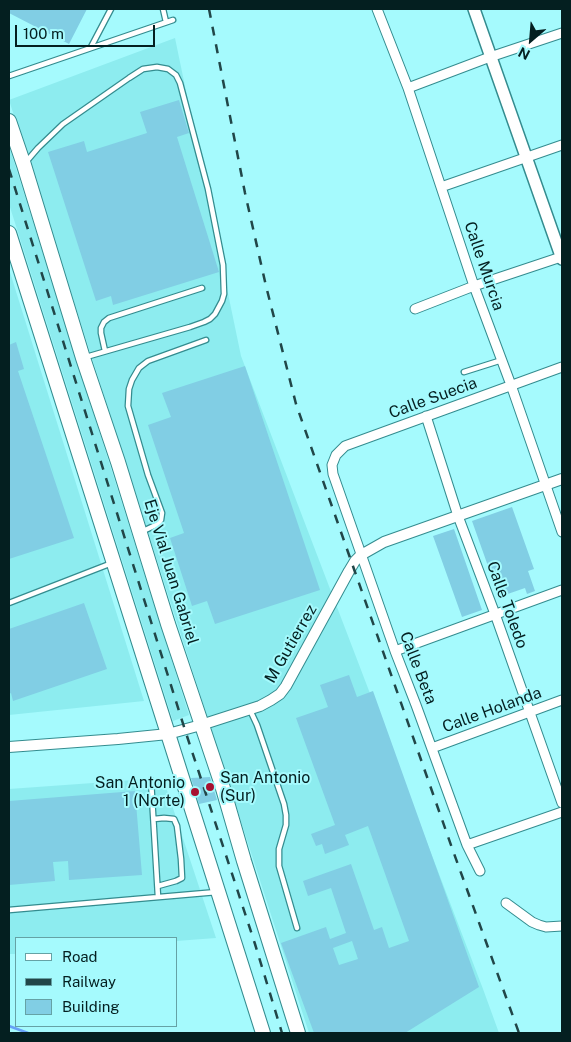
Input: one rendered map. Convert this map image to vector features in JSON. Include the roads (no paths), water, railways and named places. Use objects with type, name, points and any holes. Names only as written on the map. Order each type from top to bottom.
[{"type":"main road","points":[[474,9],[562,257]]},
{"type":"main road","name":"Eje Vial Juan Gabriel","points":[[9,121],[168,624],[222,784],[298,1033]]},
{"type":"main road","points":[[9,233],[263,1033]]},
{"type":"street","name":"Calle Murcia","points":[[377,9],[408,88],[474,286],[562,532]]},
{"type":"street","points":[[408,88],[562,32]]},
{"type":"street","points":[[441,187],[562,145]]},
{"type":"street","points":[[415,310],[474,286],[562,257]]},
{"type":"street","name":"Calle Suecia","points":[[334,474],[333,459],[345,446],[562,367]]},
{"type":"street","name":"Calle Toledo","points":[[426,416],[458,516],[562,803]]},
{"type":"street","name":"Calle Beta","points":[[334,474],[395,652],[468,845],[480,871]]},
{"type":"street","name":"M Gutierrez","points":[[9,747],[168,734],[260,706],[280,694],[286,686],[349,571],[361,555],[384,542],[562,479]]},
{"type":"street","points":[[395,652],[562,590]]},
{"type":"street","name":"Calle Holanda","points":[[432,748],[562,700]]},
{"type":"street","points":[[468,845],[562,812]]},
{"type":"street","points":[[506,903],[539,925],[546,927],[562,926]]},
{"type":"lane","points":[[91,48],[111,9]]},
{"type":"lane","points":[[163,9],[166,22]]},
{"type":"lane","points":[[9,76],[173,20]]},
{"type":"lane","points":[[24,165],[38,148],[63,124],[143,69],[157,67],[168,69],[176,75],[180,83],[208,189],[223,265],[224,294],[215,314],[204,322],[83,358]]},
{"type":"lane","points":[[105,351],[101,328],[109,318],[202,288]]},
{"type":"lane","points":[[140,533],[158,524],[162,513],[148,475],[128,406],[129,389],[132,380],[139,368],[148,361],[206,340]]},
{"type":"lane","points":[[464,372],[502,360]]},
{"type":"lane","points":[[9,603],[113,562]]},
{"type":"lane","points":[[250,710],[284,804],[286,825],[280,849],[279,866],[297,928]]},
{"type":"lane","points":[[151,780],[158,897]]},
{"type":"lane","points":[[154,818],[174,820],[177,826],[182,859],[182,878],[158,886]]},
{"type":"lane","points":[[9,910],[218,892]]},
{"type":"waterway","points":[[9,1026],[28,1033]]},
{"type":"railway","points":[[209,9],[245,193],[296,404],[519,1033]]},
{"type":"railway","points":[[9,169],[282,1033]]},
{"type":"place","name":"San Antonio (Sur)","points":[[210,787]]},
{"type":"place","name":"San Antonio 1 (Norte)","points":[[195,792]]}]
